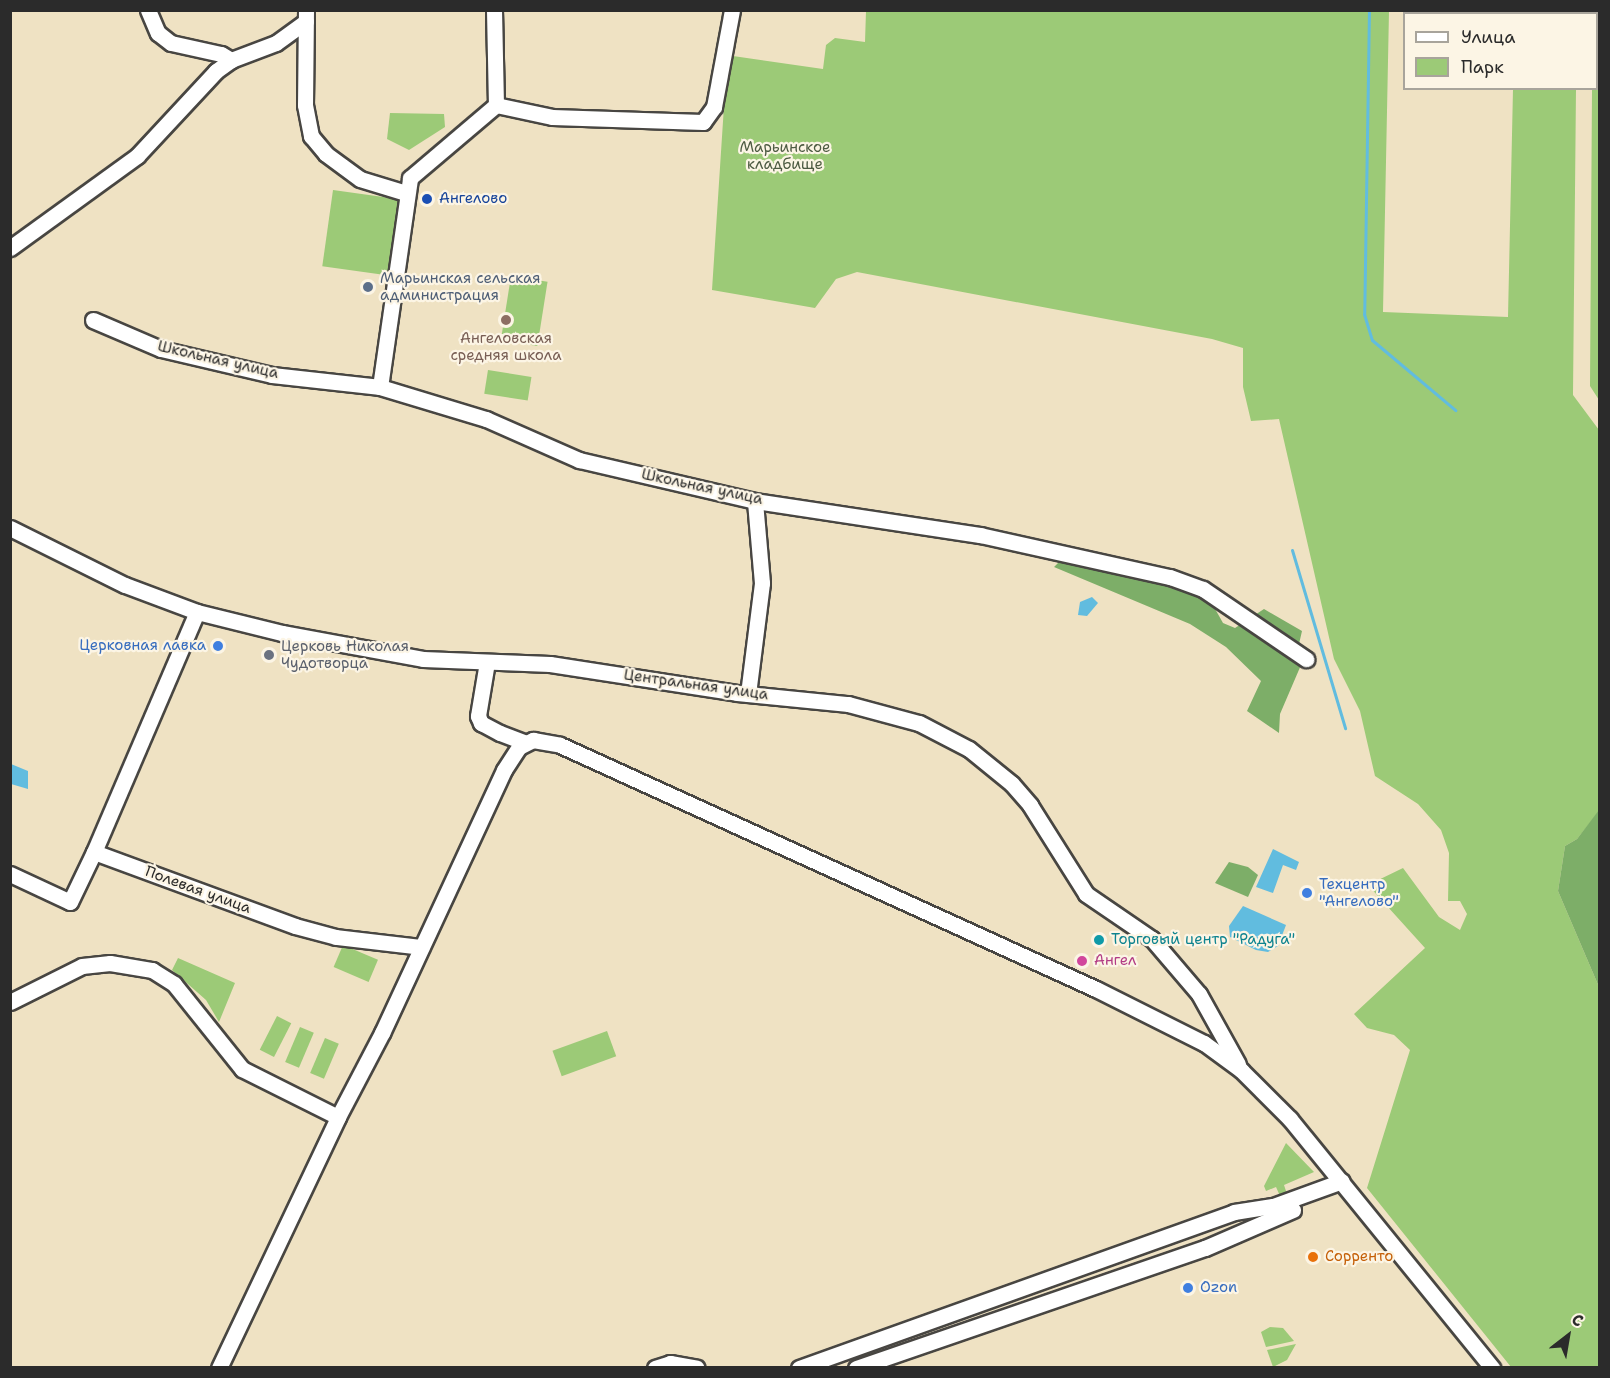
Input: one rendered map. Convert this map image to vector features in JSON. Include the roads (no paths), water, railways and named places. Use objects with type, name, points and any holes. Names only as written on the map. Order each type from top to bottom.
[{"type":"street","points":[[148,10],[158,33],[171,43],[221,54],[231,60]]},
{"type":"street","points":[[494,10],[496,105]]},
{"type":"street","points":[[496,105],[552,117],[703,122],[714,107],[732,10]]},
{"type":"street","points":[[10,248],[137,156],[216,71],[231,60],[276,43],[306,16]]},
{"type":"street","points":[[306,16],[305,105],[311,136],[326,154],[360,179],[406,193]]},
{"type":"street","points":[[380,387],[406,193],[410,178],[496,105]]},
{"type":"street","name":"Школьная улица","points":[[93,320],[161,349],[272,375],[380,387],[486,419],[579,460],[755,501],[980,535],[1170,577],[1203,589],[1306,658]]},
{"type":"street","points":[[748,694],[762,583],[755,501]]},
{"type":"street","name":"Центральная улица","points":[[10,528],[125,585],[197,612],[341,645],[423,659],[550,664],[748,694],[848,704],[896,714],[943,734],[991,765],[1030,805],[1086,894],[1145,934],[1199,994],[1241,1070]]},
{"type":"street","points":[[10,874],[70,902],[94,852],[197,612]]},
{"type":"street","points":[[487,662],[478,716],[481,723],[524,742],[547,740],[560,745],[1075,979],[1175,1027],[1241,1070],[1345,1185],[1492,1368]]},
{"type":"street","points":[[219,1368],[338,1117],[382,1034],[504,770],[524,742]]},
{"type":"street","name":"Полевая улица","points":[[94,852],[295,926],[336,937],[421,947]]},
{"type":"street","points":[[10,1002],[82,966],[110,963],[152,970],[174,984],[242,1069],[338,1117]]},
{"type":"street","points":[[799,1368],[1234,1212],[1273,1206],[1345,1185]]},
{"type":"street","points":[[856,1368],[1205,1248],[1345,1185]]},
{"type":"street","points":[[655,1368],[670,1363],[697,1368]]},
{"type":"water","points":[[1092,597],[1098,603],[1087,616],[1078,615],[1080,602]]},
{"type":"water","points":[[11,764],[28,771],[28,789],[11,784]]},
{"type":"water","points":[[1273,849],[1299,862],[1296,870],[1283,865],[1273,893],[1256,887]]},
{"type":"water","points":[[1243,906],[1286,925],[1278,946],[1268,952],[1256,950],[1230,937],[1229,926]]},
{"type":"waterway","points":[[1369,10],[1364,314],[1372,340],[1455,410]]},
{"type":"waterway","points":[[1292,550],[1345,728]]},
{"type":"place","name":"Ангелово","points":[[427,199]]},
{"type":"place","name":"Марьинская сельская администрация","points":[[368,287]]},
{"type":"place","name":"Ангеловская средняя школа","points":[[506,320]]},
{"type":"place","name":"Церковная лавка","points":[[218,646]]},
{"type":"place","name":"Церковь Николая Чудотворца","points":[[269,655]]},
{"type":"place","name":"Техцентр \"Ангелово\"","points":[[1307,893]]},
{"type":"place","name":"Торговый центр \"Радуга\"","points":[[1099,940]]},
{"type":"place","name":"Ангел","points":[[1082,961]]},
{"type":"place","name":"Сорренто","points":[[1313,1257]]},
{"type":"place","name":"Ozon","points":[[1188,1288]]},
{"type":"park label","name":"Марьинское кладбище","points":[[785,156]]}]
